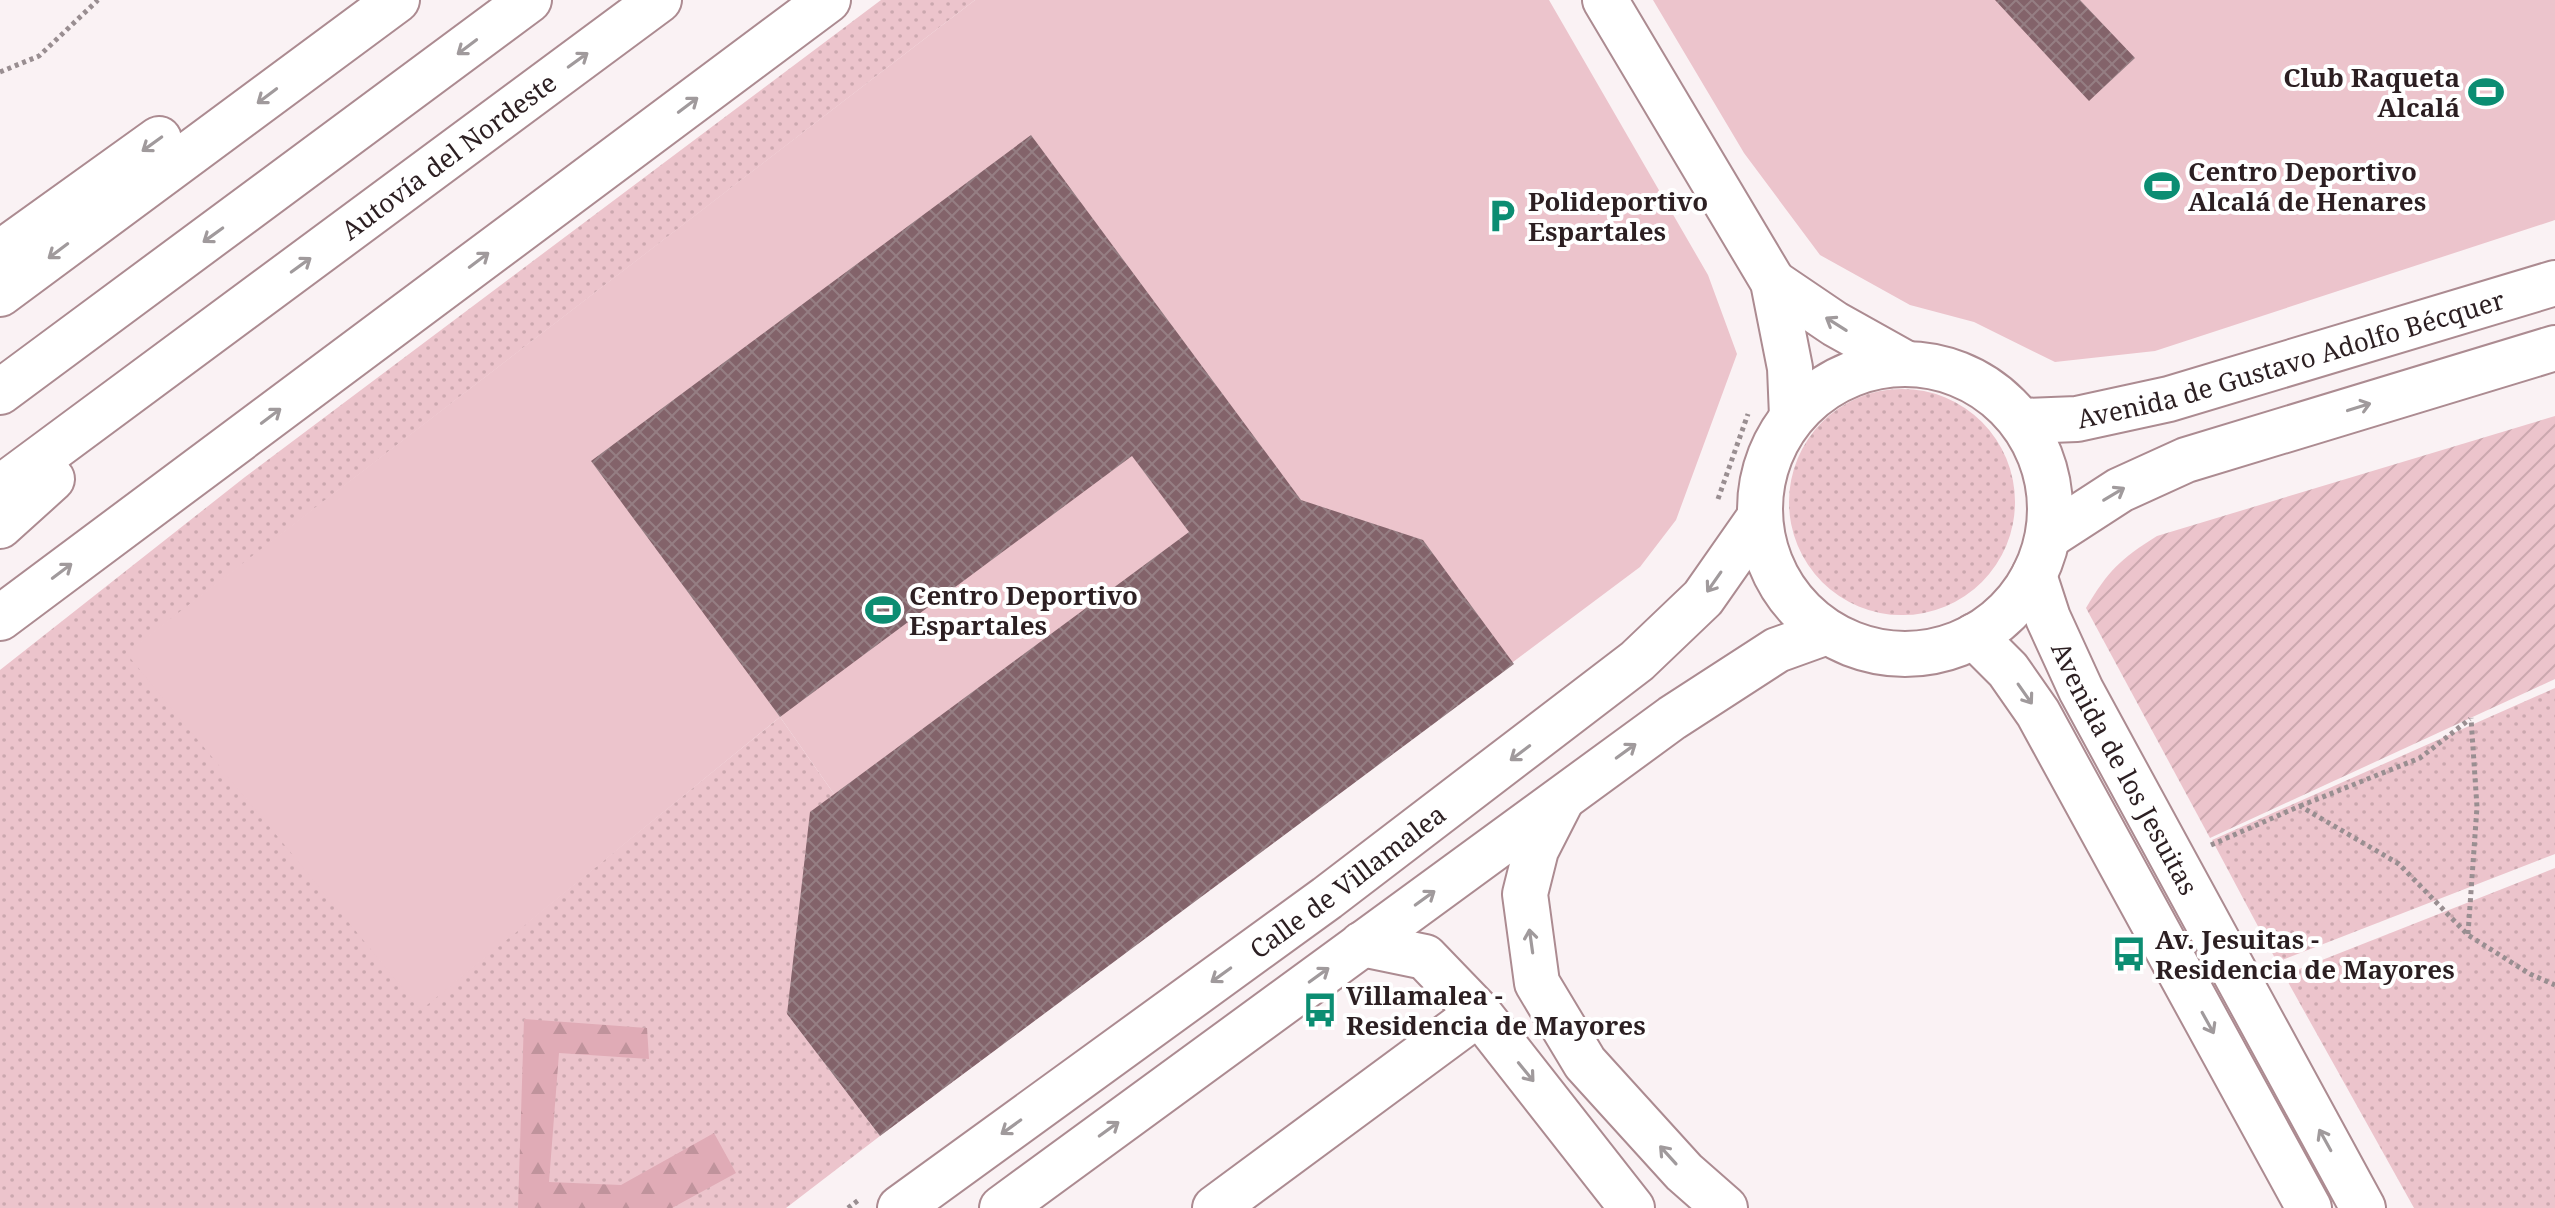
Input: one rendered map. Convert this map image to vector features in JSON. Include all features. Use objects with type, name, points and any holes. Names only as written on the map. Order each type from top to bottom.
[{"type":"main road","points":[[0,253],[352,0]]},
{"type":"main road","points":[[0,294],[397,0]]},
{"type":"main road","points":[[0,392],[529,0]]},
{"type":"main road","name":"Autovía del Nordeste","points":[[238,311],[659,0]]},
{"type":"main road","points":[[0,618],[828,0]]},
{"type":"main road","points":[[1605,0],[1773,282],[1790,368],[1772,411],[1764,469],[1759,518],[1769,563],[1788,596],[1827,632],[1864,649],[1905,654],[1948,648],[1974,636],[2009,610],[2042,556],[2120,490],[2186,460],[2555,348]]},
{"type":"main road","points":[[1773,282],[1835,324],[1903,362]]},
{"type":"main road","name":"Avenida de Gustavo Adolfo Bécquer","points":[[2023,421],[2077,419],[2169,399],[2555,283]]},
{"type":"main road","points":[[0,488],[238,311]]},
{"type":"main road","points":[[0,526],[238,311]]},
{"type":"main road","points":[[1772,411],[1841,377],[1903,362]]},
{"type":"main road","name":"Avenida de los Jesuitas","points":[[1903,362],[1947,368],[1991,390],[2023,421],[2043,461],[2051,507],[2042,556],[2048,618],[2081,690],[2363,1208]]},
{"type":"main road","name":"Calle de Villamalea","points":[[880,1203],[1327,898],[1637,661],[1703,598],[1759,518]]},
{"type":"main road","points":[[1002,1208],[1672,718],[1777,650],[1827,632]]},
{"type":"main road","name":"Avenida de los Jesuitas","points":[[1974,636],[2008,670],[2038,713],[2309,1208]]},
{"type":"main road","points":[[1563,798],[1536,850],[1525,894],[1537,983],[1585,1063],[1684,1172],[1725,1208]]},
{"type":"main road","points":[[1362,944],[1425,957],[1479,1013],[1632,1208]]},
{"type":"main road","points":[[1215,1208],[1479,1013]]},
{"type":"path","points":[[0,72],[39,56],[98,0]]},
{"type":"path","points":[[1716,506],[1772,411]]},
{"type":"path","points":[[2203,849],[2420,758],[2471,718],[2477,807],[2468,935]]},
{"type":"path","points":[[2300,806],[2399,864],[2468,935],[2530,974],[2555,985]]},
{"type":"path","points":[[848,1208],[880,1203]]},
{"type":"shaded area","points":[[881,0],[975,0],[127,653],[421,1009],[780,717],[834,794],[787,1014],[880,1136],[786,1208],[0,1208],[0,670],[245,477]]},
{"type":"shaded area","name":"Centro Deportivo Espartales","points":[[975,0],[1549,0],[1708,275],[1737,354],[1676,520],[1640,567],[880,1136],[787,1014],[810,812],[834,794],[780,717],[421,1010],[126,653]]},
{"type":"shaded area","name":"Centro Deportivo Alcalá de Henares","points":[[1653,0],[2555,0],[2555,220],[2155,351],[2055,362],[1974,322],[1910,305],[1820,255],[1744,153]]},
{"type":"shaded area","points":[[1902,389],[1945,397],[1982,422],[2007,459],[2015,502],[2007,545],[1982,582],[1945,607],[1902,615],[1859,607],[1822,582],[1797,545],[1789,502],[1797,459],[1822,422],[1859,397]]},
{"type":"shaded area","points":[[2555,416],[2555,679],[2210,838],[2086,608],[2108,575],[2124,559],[2157,536]]},
{"type":"shaded area","points":[[2555,688],[2555,854],[2277,962],[2212,840]]},
{"type":"shaded area","points":[[2555,868],[2555,1208],[2414,1208],[2284,975]]},
{"type":"green space","points":[[524,1019],[647,1028],[649,1059],[559,1053],[549,1182],[621,1185],[714,1133],[736,1173],[672,1208],[518,1208]]},
{"type":"building","points":[[1995,0],[2080,0],[2135,58],[2089,101]]},
{"type":"building","points":[[1031,135],[1301,500],[1423,540],[1514,664],[880,1136],[787,1014],[810,812],[1189,532],[1132,456],[780,717],[591,461]]},
{"type":"place","name":"Club Raqueta Alcalá","points":[[2486,92]]},
{"type":"place","name":"Centro Deportivo Alcalá de Henares","points":[[2162,186]]},
{"type":"place","name":"Polideportivo Espartales","points":[[1502,216]]},
{"type":"place","name":"Centro Deportivo Espartales","points":[[883,610]]},
{"type":"place","name":"Av. Jesuitas - Residencia de Mayores","points":[[2129,954]]},
{"type":"place","name":"Villamalea - Residencia de Mayores","points":[[1320,1010]]}]
